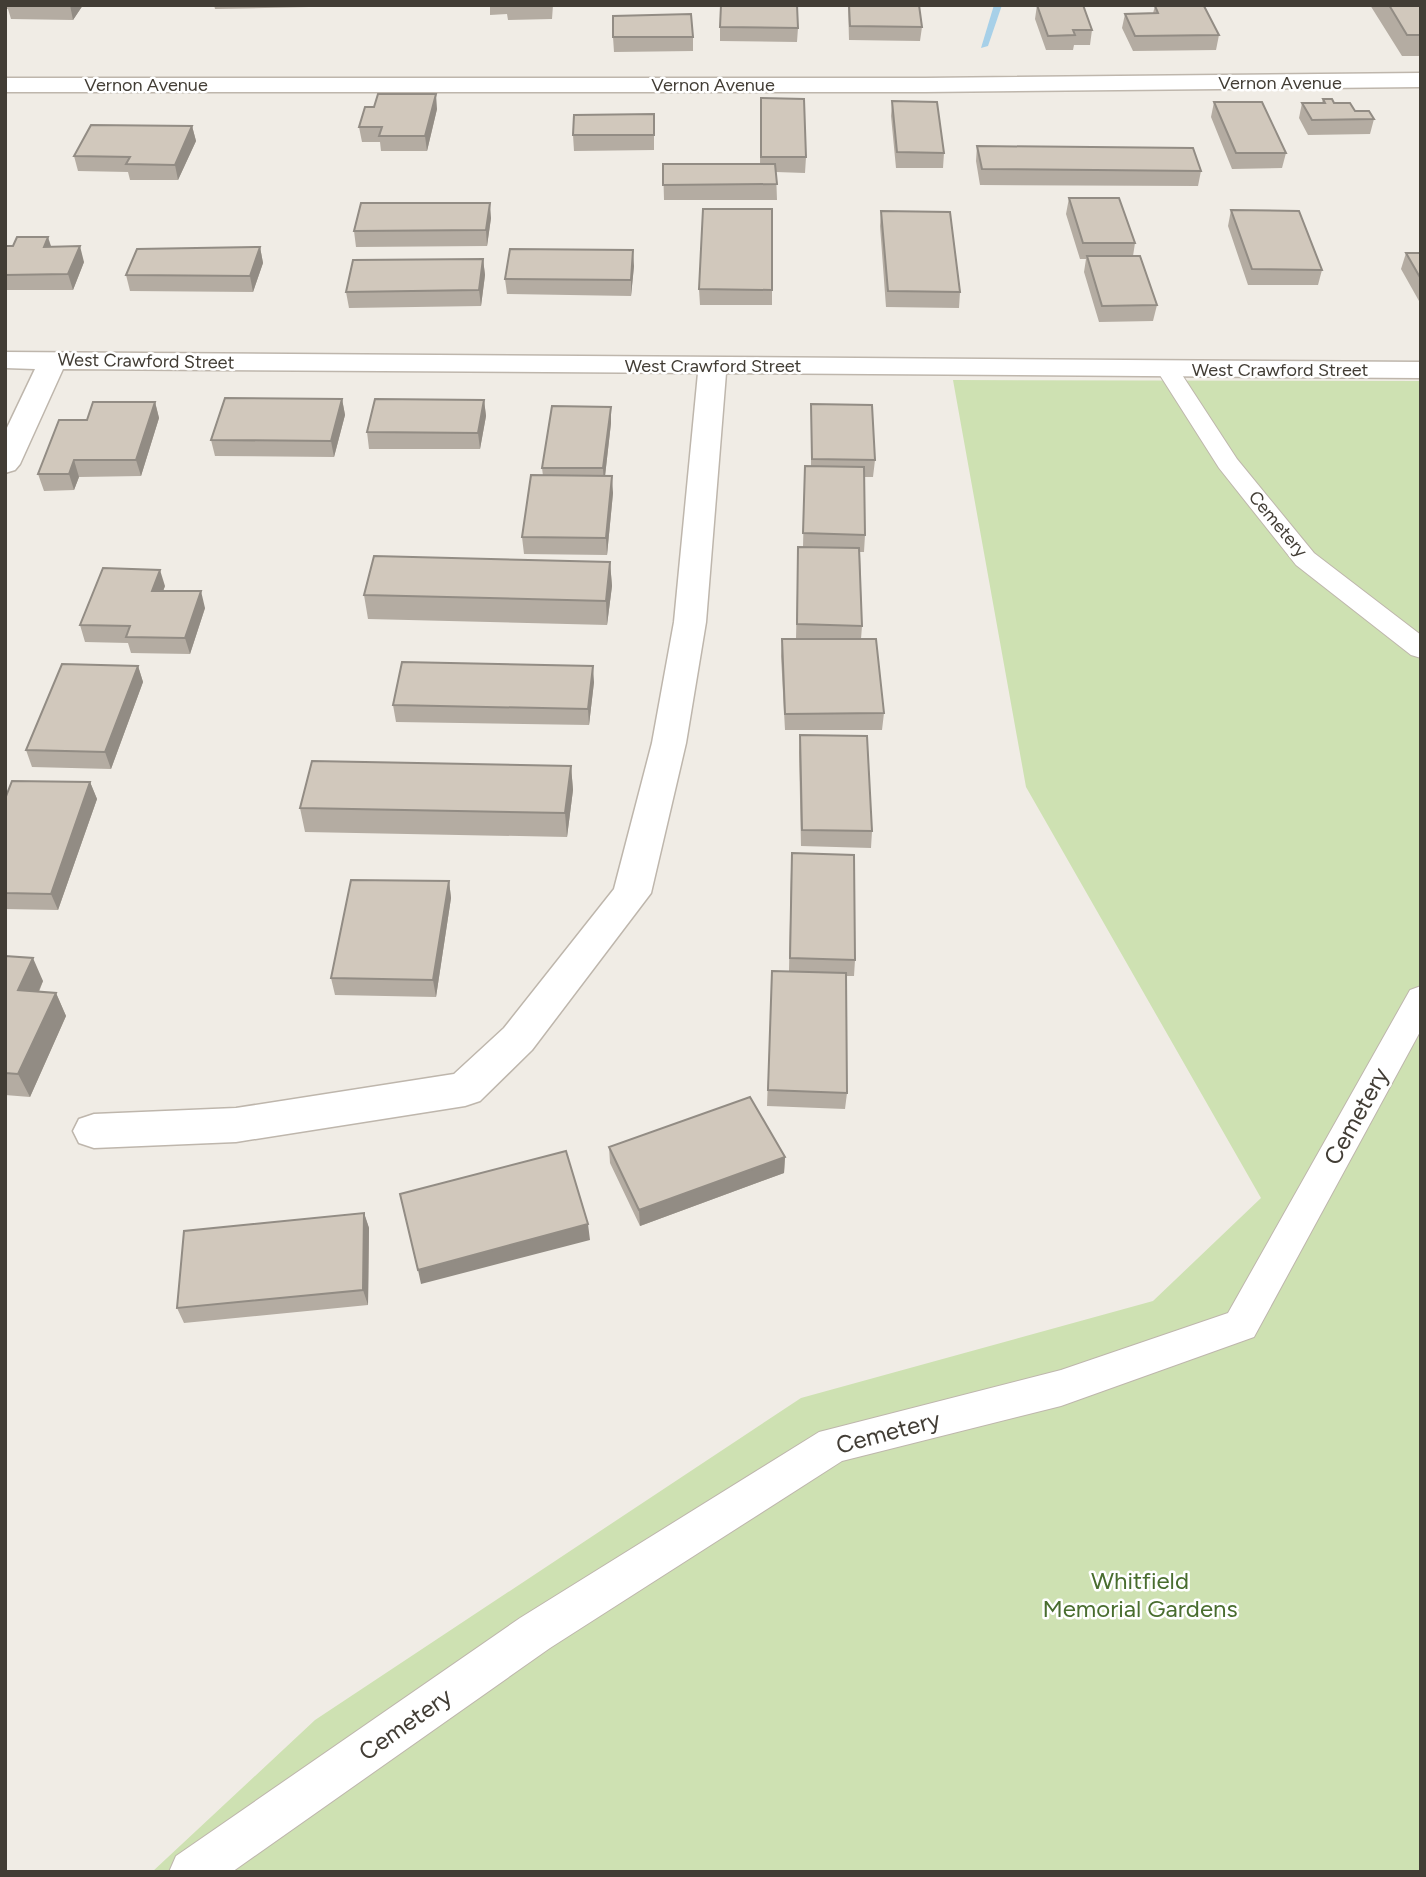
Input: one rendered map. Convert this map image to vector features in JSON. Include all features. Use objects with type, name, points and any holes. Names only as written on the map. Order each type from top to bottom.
[{"type":"street","name":"Vernon Avenue","points":[[5,85],[925,85],[1421,80]]},
{"type":"street","name":"West Crawford Street","points":[[5,360],[1421,370]]},
{"type":"street","points":[[5,464],[53,360]]},
{"type":"street","points":[[94,1131],[236,1125],[465,1089],[518,1039],[632,893],[669,743],[690,622],[713,366]]},
{"type":"lane","name":"Cemetery","points":[[1167,369],[1228,464],[1305,559],[1421,649]]},
{"type":"lane","name":"Cemetery","points":[[192,1872],[535,1633],[833,1445],[1061,1388],[1241,1325],[1421,999]]},
{"type":"green space","name":"Whitfield Memorial Gardens","points":[[953,380],[1421,381],[1421,1872],[152,1872],[315,1720],[801,1398],[1153,1301],[1261,1198],[1026,787]]},
{"type":"building","points":[[721,5],[797,5],[798,28],[720,27]]},
{"type":"building","points":[[849,5],[919,5],[922,27],[850,26]]},
{"type":"building","points":[[1037,5],[1083,5],[1092,30],[1073,30],[1075,35],[1048,36]]},
{"type":"building","points":[[1389,5],[1421,5],[1421,35],[1407,35]]},
{"type":"building","points":[[1155,6],[1204,6],[1219,35],[1135,36],[1125,14],[1158,13]]},
{"type":"building","points":[[691,14],[693,37],[613,37],[613,16]]},
{"type":"building","points":[[378,94],[436,94],[425,136],[379,136],[382,127],[359,127],[365,107],[374,107]]},
{"type":"building","points":[[761,98],[804,99],[806,157],[761,157]]},
{"type":"building","points":[[1323,99],[1332,99],[1334,103],[1350,103],[1355,111],[1369,111],[1374,119],[1312,120],[1302,103],[1325,103]]},
{"type":"building","points":[[892,101],[937,102],[944,153],[897,152]]},
{"type":"building","points":[[1214,102],[1262,102],[1286,153],[1236,153]]},
{"type":"building","points":[[654,114],[654,135],[573,135],[574,115]]},
{"type":"building","points":[[91,125],[192,126],[175,165],[126,164],[130,157],[74,156]]},
{"type":"building","points":[[977,146],[1193,148],[1201,171],[982,169]]},
{"type":"building","points":[[663,164],[775,164],[777,184],[663,185]]},
{"type":"building","points":[[1069,198],[1119,198],[1135,243],[1083,243]]},
{"type":"building","points":[[361,203],[490,203],[486,230],[354,231]]},
{"type":"building","points":[[703,209],[772,209],[772,290],[699,289]]},
{"type":"building","points":[[1231,210],[1299,211],[1322,270],[1252,269]]},
{"type":"building","points":[[881,211],[950,212],[960,292],[888,291]]},
{"type":"building","points":[[17,237],[48,237],[44,247],[80,246],[68,274],[5,275],[5,246],[13,246]]},
{"type":"building","points":[[260,247],[250,276],[126,275],[137,249]]},
{"type":"building","points":[[510,249],[633,250],[631,280],[505,279]]},
{"type":"building","points":[[1406,253],[1421,253],[1421,279]]},
{"type":"building","points":[[1087,256],[1140,256],[1157,305],[1102,306]]},
{"type":"building","points":[[483,259],[479,290],[346,292],[353,260]]},
{"type":"building","points":[[225,398],[342,399],[331,441],[211,440]]},
{"type":"building","points":[[375,399],[484,400],[478,433],[367,432]]},
{"type":"building","points":[[93,402],[155,402],[136,460],[74,460],[69,474],[38,474],[59,420],[87,420]]},
{"type":"building","points":[[811,404],[872,405],[875,460],[812,459]]},
{"type":"building","points":[[552,406],[611,407],[603,468],[542,468]]},
{"type":"building","points":[[805,466],[864,467],[865,535],[803,533]]},
{"type":"building","points":[[531,475],[612,476],[606,538],[522,537]]},
{"type":"building","points":[[798,547],[859,548],[862,626],[797,624]]},
{"type":"building","points":[[374,556],[610,562],[606,601],[364,595]]},
{"type":"building","points":[[103,568],[160,570],[152,591],[201,591],[185,638],[126,637],[130,626],[80,625]]},
{"type":"building","points":[[782,639],[876,639],[884,713],[785,714]]},
{"type":"building","points":[[402,662],[593,666],[588,709],[393,705]]},
{"type":"building","points":[[62,664],[138,666],[105,752],[26,750]]},
{"type":"building","points":[[800,735],[867,736],[872,831],[802,830]]},
{"type":"building","points":[[312,761],[571,766],[565,813],[300,808]]},
{"type":"building","points":[[12,781],[90,782],[51,894],[5,893],[5,799]]},
{"type":"building","points":[[792,853],[854,855],[855,960],[790,958]]},
{"type":"building","points":[[351,880],[449,881],[433,980],[331,978]]},
{"type":"building","points":[[5,956],[33,958],[18,990],[56,993],[18,1074],[5,1073]]},
{"type":"building","points":[[772,971],[846,973],[847,1093],[768,1090]]},
{"type":"building","points":[[750,1097],[785,1157],[639,1210],[609,1147]]},
{"type":"building","points":[[566,1151],[588,1224],[418,1270],[400,1194]]},
{"type":"building","points":[[364,1213],[363,1290],[177,1308],[184,1231]]},
{"type":"waterway","points":[[984,46],[998,5]]}]
